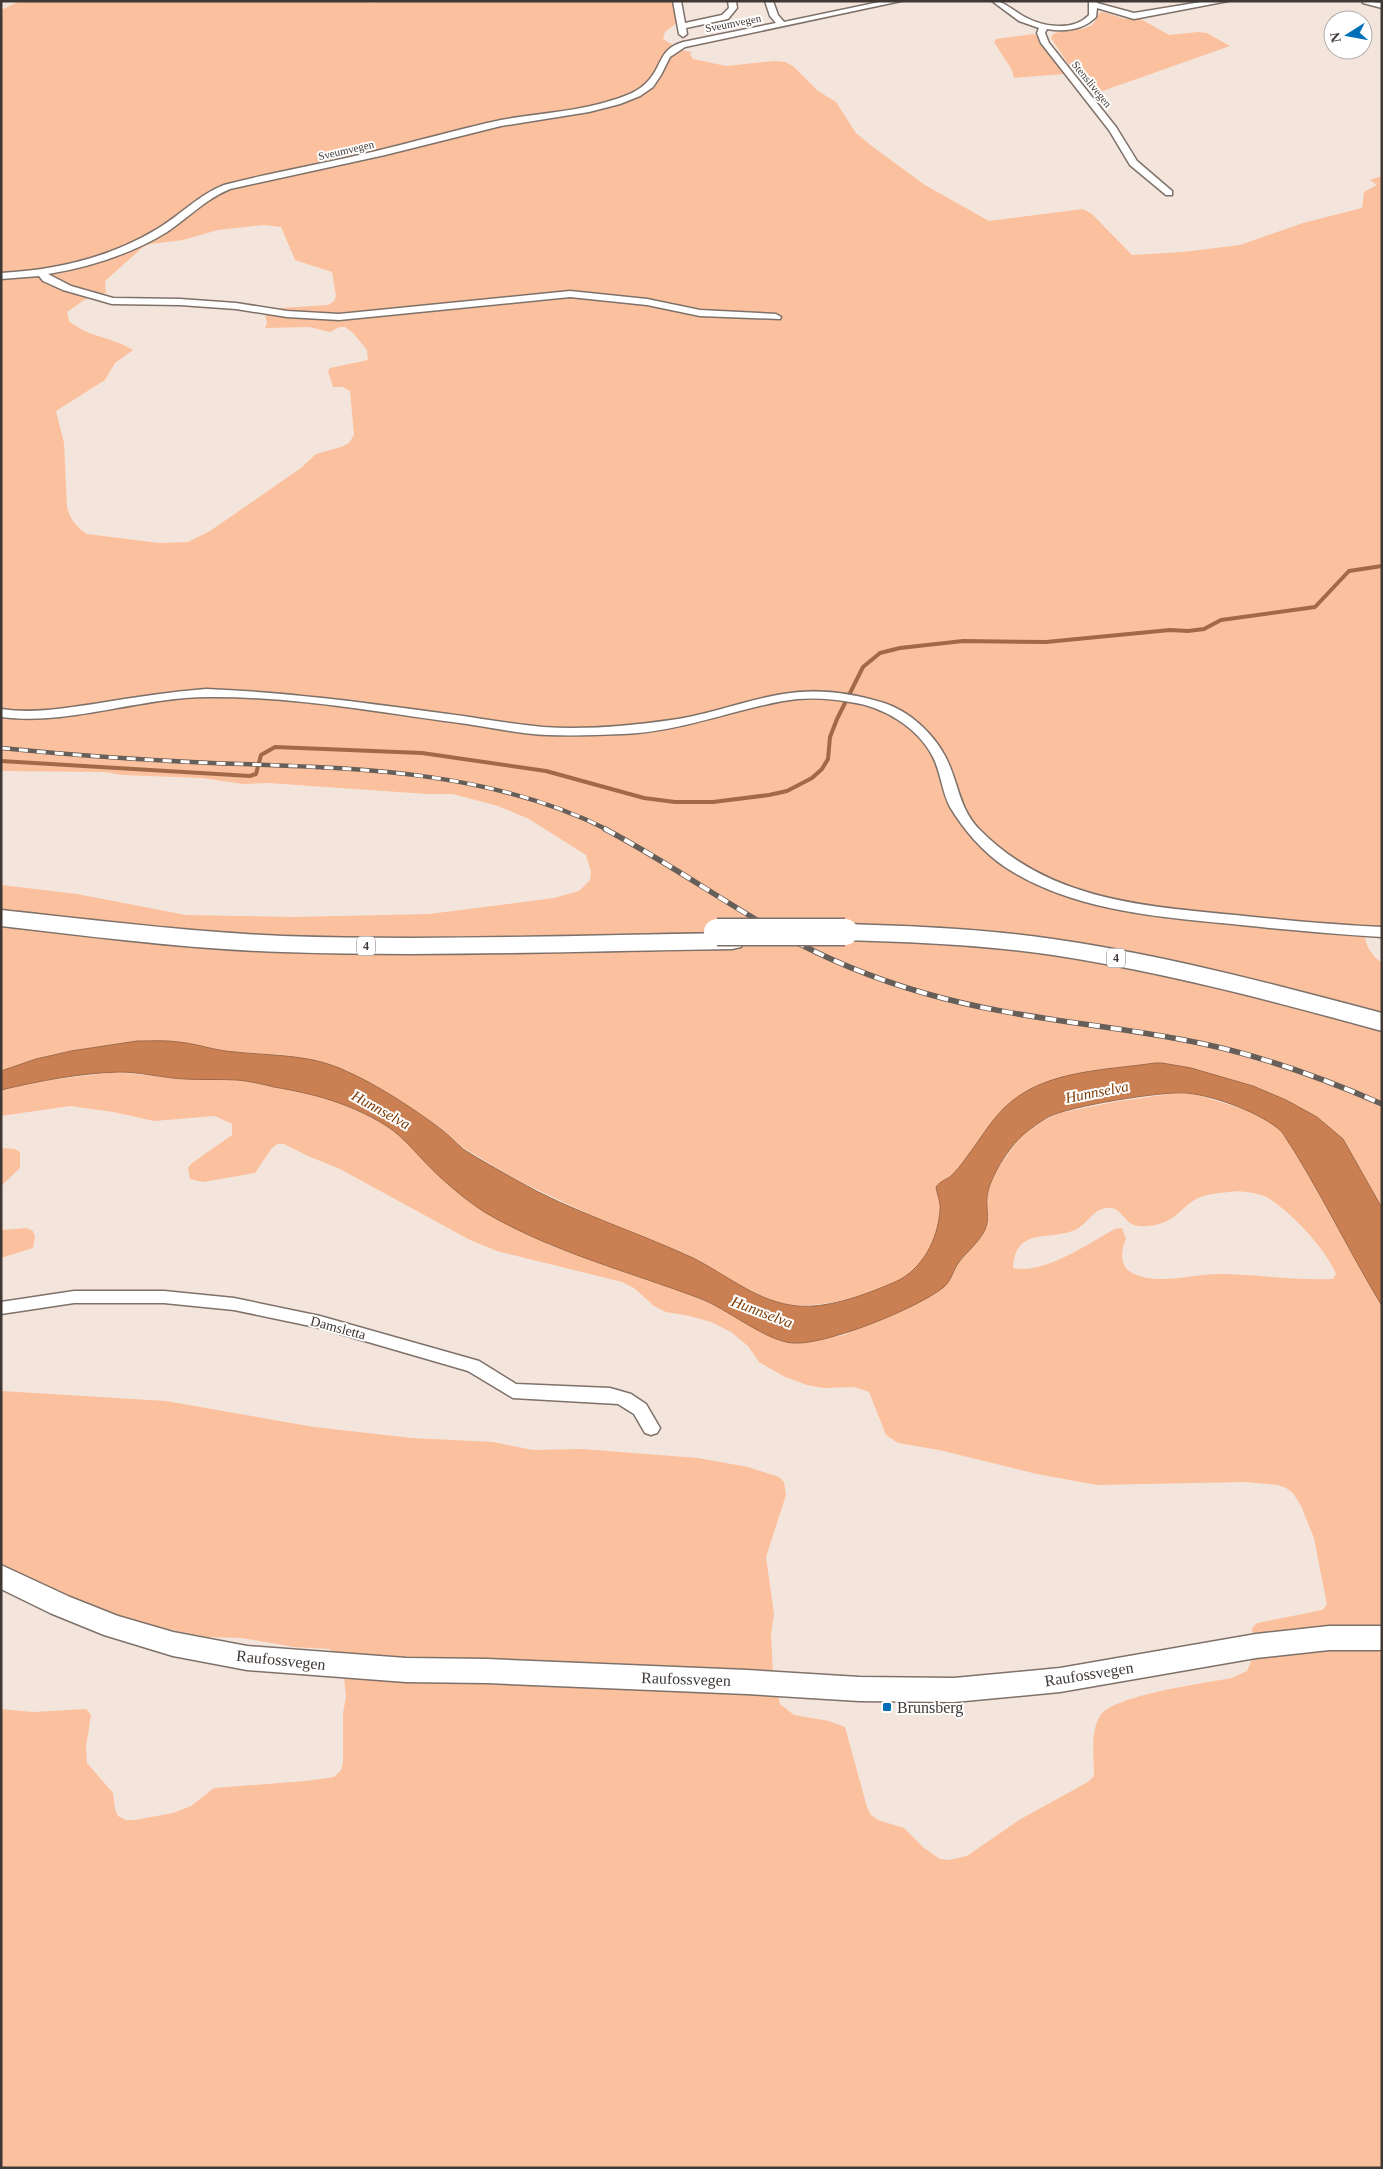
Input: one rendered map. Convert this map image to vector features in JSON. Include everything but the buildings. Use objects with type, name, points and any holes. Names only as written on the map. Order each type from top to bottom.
[{"type":"highway","name":"4","points":[[1,908],[191,929],[308,935],[455,938],[957,937],[1053,947],[1193,972],[1382,1022]]},
{"type":"highway","name":"4","points":[[1,918],[215,941],[319,945],[475,946],[724,937]]},
{"type":"highway","name":"4","points":[[851,936],[1069,958],[1194,982],[1382,1033]]},
{"type":"main road","name":"Raufossvegen","points":[[1,1576],[60,1605],[114,1627],[173,1644],[246,1658],[406,1670],[487,1671],[748,1682],[859,1689],[954,1690],[1060,1680],[1256,1646],[1330,1638],[1382,1638]]},
{"type":"street","name":"Sveumvegen","points":[[677,1],[684,40],[688,44]]},
{"type":"street","name":"Sveumvegen","points":[[682,26],[725,17],[733,8],[732,1]]},
{"type":"street","name":"Sveumvegen","points":[[769,1],[774,16],[782,25]]},
{"type":"street","name":"Sveumvegen","points":[[1,276],[42,274],[77,266],[138,243],[168,226],[203,198],[227,187],[391,151],[485,127],[583,111],[620,101],[640,92],[649,85],[657,76],[665,56],[678,47],[897,1]]},
{"type":"street","points":[[996,1],[1025,20],[1044,26],[1068,27],[1086,22],[1093,15],[1093,3],[1130,16],[1224,1]]},
{"type":"street","points":[[1366,1],[1382,6]]},
{"type":"street","name":"Stenslivegen","points":[[1044,26],[1041,33],[1046,43],[1113,129],[1129,158],[1169,193]]},
{"type":"street","points":[[42,274],[47,279],[67,288],[112,301],[180,302],[236,306],[288,314],[339,317],[570,294],[647,302],[700,313],[776,317]]},
{"type":"street","points":[[1,712],[16,715],[49,714],[93,709],[170,696],[206,693],[320,701],[545,730],[627,730],[686,722],[784,698],[812,695],[853,698],[884,707],[918,728],[938,756],[955,804],[973,831],[1007,862],[1043,882],[1086,897],[1154,912],[1338,930],[1382,932]]},
{"type":"street","name":"Damsletta","points":[[1,1308],[74,1297],[164,1296],[234,1304],[320,1322],[473,1366],[513,1391],[610,1395],[626,1398],[642,1410],[651,1428]]},
{"type":"shaded area","points":[[20,1],[369,1],[373,3],[378,1],[676,1],[677,23],[665,32],[663,39],[681,50],[692,52],[690,54],[693,59],[726,66],[774,61],[785,62],[793,66],[818,91],[836,102],[856,133],[873,147],[925,185],[989,221],[1083,209],[1092,214],[1132,255],[1183,252],[1240,245],[1303,223],[1362,208],[1364,192],[1377,185],[1370,180],[1382,176],[1382,926],[1364,928],[1368,948],[1382,963],[1382,1208],[1343,1139],[1317,1117],[1286,1100],[1253,1086],[1191,1068],[1162,1063],[1071,1076],[1051,1080],[966,1159],[951,1176],[939,1183],[936,1187],[940,1207],[936,1231],[925,1258],[911,1273],[897,1282],[860,1296],[822,1304],[791,1305],[769,1300],[519,1181],[462,1147],[444,1131],[413,1110],[348,1071],[284,1055],[234,1052],[137,1041],[71,1051],[36,1059],[1,1071],[1,885],[77,894],[186,915],[294,917],[429,914],[554,898],[579,891],[590,880],[591,872],[586,855],[529,819],[498,806],[453,794],[427,794],[268,783],[243,784],[202,778],[122,775],[104,772],[1,771],[1,10]],"holes":[[[264,225],[281,227],[295,260],[332,272],[336,296],[334,301],[328,305],[264,309],[267,323],[265,328],[309,327],[330,332],[340,327],[345,327],[353,333],[367,350],[368,360],[330,368],[328,371],[333,387],[343,387],[350,391],[354,435],[349,443],[316,454],[301,468],[210,531],[188,542],[159,543],[87,534],[74,522],[67,507],[64,443],[56,411],[105,380],[115,363],[133,350],[118,342],[77,327],[69,321],[67,312],[84,300],[106,293],[105,281],[143,247],[150,244],[183,240],[218,230]]]},
{"type":"shaded area","points":[[1103,12],[1125,19],[1139,18],[1169,35],[1207,33],[1230,46],[1094,94],[1067,62],[1051,38],[1057,32],[1089,27],[1094,23],[1099,13]]},
{"type":"shaded area","points":[[1034,34],[1064,74],[1014,78],[1012,70],[994,42],[996,39]]},
{"type":"shaded area","points":[[115,1072],[185,1079],[241,1080],[337,1100],[387,1126],[406,1142],[549,1245],[703,1299],[780,1341],[795,1344],[844,1335],[951,1279],[958,1263],[967,1254],[986,1227],[987,1193],[995,1172],[1022,1135],[1048,1118],[1060,1113],[1114,1102],[1176,1093],[1191,1093],[1253,1112],[1272,1123],[1282,1132],[1327,1205],[1382,1306],[1382,2168],[1,2168],[1,1709],[33,1712],[86,1709],[91,1715],[86,1747],[87,1763],[113,1793],[118,1816],[126,1820],[135,1820],[173,1813],[191,1806],[214,1788],[334,1777],[341,1770],[343,1762],[343,1713],[346,1697],[342,1659],[329,1649],[294,1647],[242,1638],[207,1637],[141,1624],[93,1608],[1,1567],[1,1391],[166,1401],[314,1427],[412,1438],[493,1442],[533,1450],[582,1449],[698,1458],[748,1467],[779,1477],[784,1482],[786,1495],[766,1557],[774,1614],[771,1635],[773,1673],[780,1704],[794,1715],[829,1721],[845,1727],[867,1807],[871,1815],[878,1820],[904,1828],[924,1848],[940,1859],[949,1860],[967,1856],[1019,1820],[1088,1782],[1094,1776],[1093,1745],[1095,1729],[1100,1716],[1108,1709],[1141,1696],[1232,1678],[1247,1671],[1253,1657],[1252,1628],[1257,1623],[1322,1610],[1327,1605],[1314,1538],[1301,1506],[1293,1493],[1286,1488],[1278,1485],[1244,1482],[1097,1485],[1037,1474],[939,1450],[898,1443],[886,1435],[869,1392],[854,1387],[823,1388],[807,1385],[785,1377],[759,1362],[748,1346],[731,1332],[711,1322],[666,1312],[654,1306],[634,1288],[622,1282],[497,1251],[470,1240],[340,1169],[284,1144],[277,1144],[272,1148],[255,1173],[203,1182],[190,1179],[188,1168],[192,1163],[232,1135],[232,1124],[215,1116],[154,1121],[113,1112],[70,1106],[1,1116],[1,1090],[34,1082]],"holes":[[[1237,1191],[1268,1198],[1287,1212],[1307,1232],[1331,1264],[1336,1274],[1333,1279],[1219,1274],[1163,1279],[1142,1277],[1128,1270],[1123,1262],[1122,1252],[1126,1239],[1122,1228],[1115,1229],[1052,1262],[1038,1267],[1013,1268],[1015,1255],[1020,1246],[1028,1240],[1036,1237],[1067,1233],[1077,1229],[1101,1209],[1112,1208],[1136,1226],[1152,1226],[1169,1220],[1200,1197]]]},
{"type":"shaded area","points":[[1,1148],[15,1149],[20,1152],[20,1168],[1,1186]]},
{"type":"shaded area","points":[[27,1228],[33,1231],[35,1237],[33,1248],[1,1258],[1,1230]]},
{"type":"water","name":"Hunnselva","points":[[137,1041],[179,1042],[228,1051],[319,1061],[332,1065],[358,1076],[396,1098],[442,1130],[463,1149],[537,1191],[581,1212],[693,1258],[752,1292],[777,1302],[803,1306],[830,1304],[857,1297],[895,1282],[913,1270],[927,1253],[936,1232],[940,1207],[936,1187],[951,1176],[959,1167],[998,1114],[1027,1091],[1062,1077],[1099,1070],[1155,1063],[1191,1068],[1253,1086],[1286,1100],[1317,1117],[1343,1139],[1382,1208],[1382,1306],[1282,1132],[1263,1118],[1238,1106],[1198,1095],[1187,1093],[1158,1094],[1075,1108],[1048,1117],[1018,1140],[1001,1163],[989,1189],[986,1227],[978,1241],[959,1262],[944,1287],[914,1305],[871,1324],[826,1338],[792,1343],[770,1337],[699,1298],[564,1250],[511,1227],[486,1213],[462,1196],[432,1170],[393,1130],[372,1117],[331,1100],[242,1080],[185,1079],[119,1072],[60,1078],[1,1090],[1,1071],[36,1059],[71,1051]]},
{"type":"waterway","points":[[1,761],[250,776],[256,774],[261,755],[275,747],[422,753],[546,771],[644,798],[675,802],[713,802],[769,795],[787,791],[812,778],[822,769],[828,759],[830,737],[837,719],[863,667],[880,653],[900,648],[963,641],[1046,642],[1170,630],[1188,631],[1204,629],[1221,620],[1315,607],[1349,571],[1382,566]]},
{"type":"railway","points":[[1,748],[133,759],[314,767],[414,775],[464,783],[513,794],[561,810],[608,830]]},
{"type":"railway","points":[[605,829],[650,854],[781,934],[851,968],[887,981],[924,993],[993,1010],[1134,1031],[1227,1049],[1294,1070],[1382,1104]]},
{"type":"place","name":"Brunsberg","points":[[887,1707]]}]
